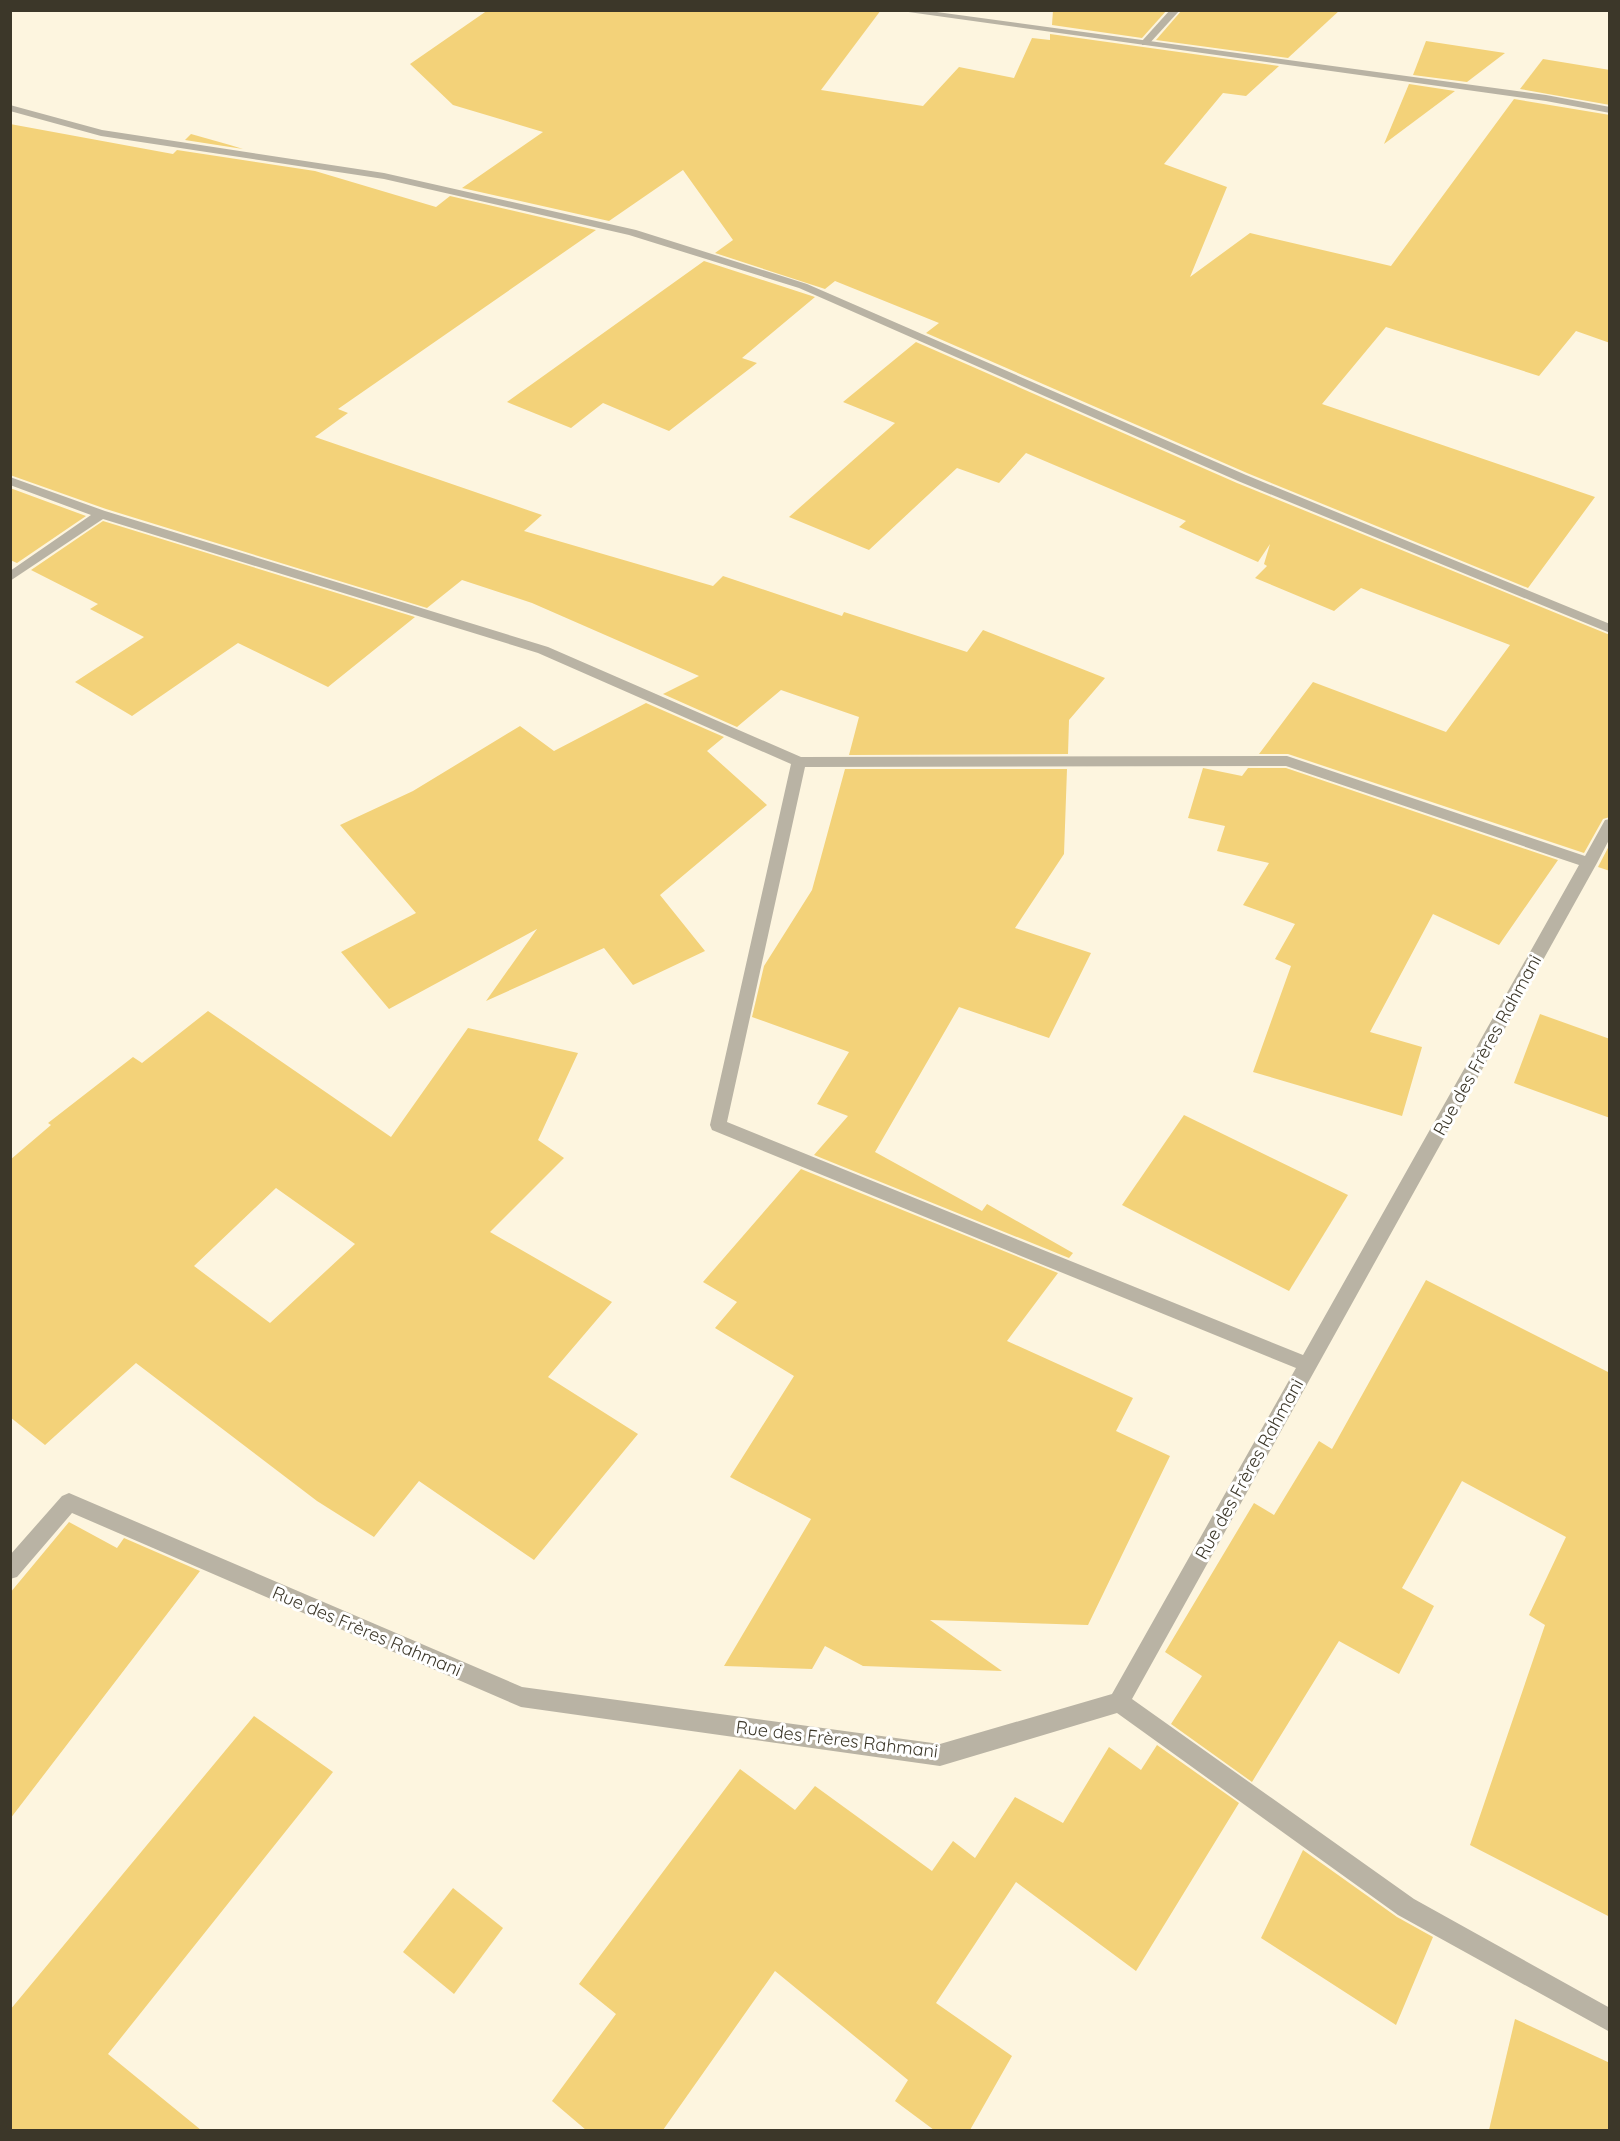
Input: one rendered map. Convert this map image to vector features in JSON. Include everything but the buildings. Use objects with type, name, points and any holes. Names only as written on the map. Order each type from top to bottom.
[{"type":"street","points":[[898,10],[1546,98],[1610,110]]},
{"type":"street","points":[[1145,43],[1176,10]]},
{"type":"street","points":[[10,108],[101,133],[384,176],[621,229],[803,286],[1242,478],[1610,629]]},
{"type":"street","points":[[10,481],[101,513],[543,650],[799,762],[1287,761],[1589,863]]},
{"type":"street","points":[[10,577],[101,513]]},
{"type":"street","points":[[799,762],[718,1125],[1308,1365]]},
{"type":"street","name":"Rue des Frères Rahmani","points":[[10,1570],[69,1502],[521,1697],[940,1755],[1119,1702],[1610,824]]},
{"type":"street","points":[[1119,1702],[1406,1907],[1610,2021]]}]
